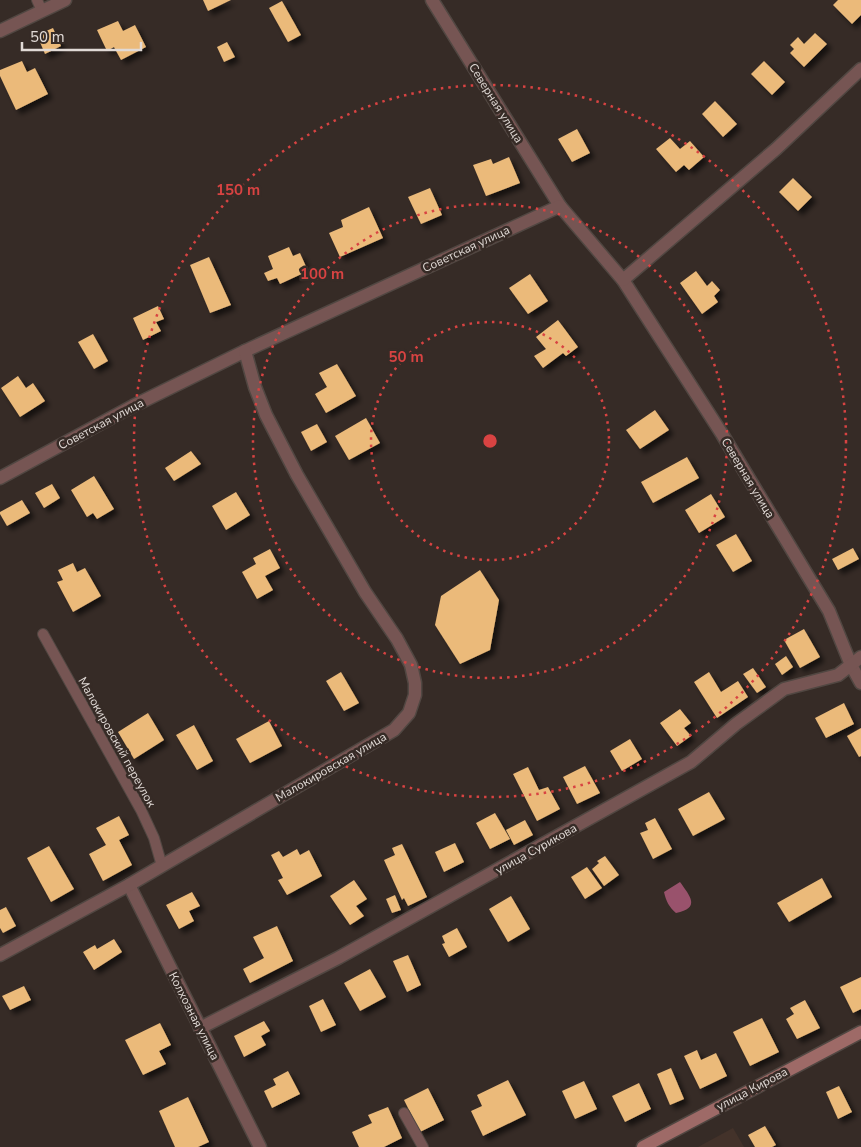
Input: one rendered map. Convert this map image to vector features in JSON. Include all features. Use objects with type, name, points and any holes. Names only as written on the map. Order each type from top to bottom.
[{"type":"street","points":[[0,31],[39,5],[65,0]]},
{"type":"street","name":"Северная улица","points":[[432,0],[560,206]]},
{"type":"street","points":[[560,206],[623,280],[776,149],[861,68]]},
{"type":"street","name":"Советская улица","points":[[0,478],[133,406],[245,351],[560,206]]},
{"type":"street","name":"Северная улица","points":[[623,280],[722,434],[824,603],[856,661],[861,683]]},
{"type":"street","name":"Малокировская улица","points":[[0,956],[129,885],[394,730],[409,713],[415,695],[415,683],[411,666],[397,639],[365,592],[297,476],[266,415],[255,387],[245,351]]},
{"type":"street","name":"улица Сурикова","points":[[200,1028],[338,958],[691,762],[736,724],[784,689],[838,675],[856,661]]},
{"type":"street","name":"Колхозная улица","points":[[129,885],[260,1147]]},
{"type":"street","name":"улица Кирова","points":[[642,1147],[861,1032]]},
{"type":"lane","name":"Малокировский переулок","points":[[43,634],[141,810],[154,838],[162,866]]},
{"type":"lane","points":[[404,1114],[423,1147]]},
{"type":"shaded area","points":[[680,882],[690,897],[691,905],[684,911],[676,913],[668,904],[664,892]]},
{"type":"shaded area","points":[[733,1128],[744,1147],[698,1147]]},
{"type":"building","points":[[203,0],[231,0],[208,11]]},
{"type":"building","points":[[838,0],[861,0],[861,15],[852,24],[833,5]]},
{"type":"building","points":[[282,1],[301,35],[288,42],[269,8]]},
{"type":"building","points":[[118,21],[123,31],[135,25],[146,47],[121,60],[114,47],[107,51],[97,30]]},
{"type":"building","points":[[53,28],[61,46],[45,54],[37,35]]},
{"type":"building","points":[[815,33],[827,44],[804,67],[790,53],[794,49],[790,45],[798,37],[804,44]]},
{"type":"building","points":[[227,42],[235,57],[224,62],[217,47]]},
{"type":"building","points":[[22,61],[27,72],[35,68],[48,94],[16,110],[0,76],[0,70]]},
{"type":"building","points":[[764,61],[785,82],[772,95],[751,74]]},
{"type":"building","points":[[715,101],[737,124],[723,137],[702,114]]},
{"type":"building","points":[[577,129],[590,153],[572,162],[558,139]]},
{"type":"building","points":[[670,138],[680,149],[690,141],[704,157],[689,170],[684,165],[676,172],[656,149]]},
{"type":"building","points":[[509,157],[520,183],[486,196],[473,165],[491,159],[493,164]]},
{"type":"building","points":[[793,178],[812,197],[798,211],[779,192]]},
{"type":"building","points":[[430,188],[442,215],[421,224],[408,197]]},
{"type":"building","points":[[369,207],[383,238],[340,257],[329,233],[343,227],[341,220]]},
{"type":"building","points":[[289,247],[293,256],[300,253],[308,271],[280,284],[277,278],[268,281],[264,273],[273,269],[268,256]]},
{"type":"building","points":[[209,257],[231,305],[210,313],[190,265]]},
{"type":"building","points":[[696,271],[707,286],[712,281],[720,290],[714,296],[718,302],[702,314],[680,283]]},
{"type":"building","points":[[530,274],[548,301],[528,314],[509,288]]},
{"type":"building","points":[[158,306],[164,319],[156,322],[161,331],[143,340],[133,318]]},
{"type":"building","points":[[558,320],[578,347],[566,356],[563,353],[543,368],[534,356],[546,349],[536,337]]},
{"type":"building","points":[[93,334],[108,361],[94,369],[78,342]]},
{"type":"building","points":[[337,364],[356,396],[326,413],[315,394],[327,387],[319,373]]},
{"type":"building","points":[[18,376],[26,388],[33,383],[45,401],[20,417],[1,388]]},
{"type":"building","points":[[655,410],[669,430],[640,449],[626,430]]},
{"type":"building","points":[[366,418],[380,443],[349,460],[335,436]]},
{"type":"building","points":[[317,424],[327,442],[311,451],[301,432]]},
{"type":"building","points":[[191,451],[201,464],[174,481],[165,468]]},
{"type":"building","points":[[687,457],[699,478],[653,503],[641,482]]},
{"type":"building","points":[[94,476],[114,509],[97,519],[93,513],[87,517],[71,490]]},
{"type":"building","points":[[52,484],[60,498],[44,508],[35,493]]},
{"type":"building","points":[[236,492],[250,515],[226,530],[212,506]]},
{"type":"building","points":[[711,494],[725,517],[699,533],[685,510]]},
{"type":"building","points":[[22,500],[30,513],[7,526],[0,512]]},
{"type":"building","points":[[736,534],[752,561],[733,572],[716,545]]},
{"type":"building","points":[[853,548],[859,559],[838,570],[832,559]]},
{"type":"building","points":[[270,549],[280,568],[265,576],[273,590],[257,599],[242,572],[256,564],[253,558]]},
{"type":"building","points":[[73,563],[77,572],[85,568],[101,596],[73,612],[57,582],[63,580],[58,570]]},
{"type":"building","points":[[480,570],[499,600],[490,650],[460,664],[435,625],[441,596]]},
{"type":"building","points":[[804,629],[820,657],[800,668],[784,640]]},
{"type":"building","points":[[786,656],[793,667],[782,675],[775,664]]},
{"type":"building","points":[[753,668],[766,687],[757,693],[743,674]]},
{"type":"building","points":[[341,672],[359,703],[344,711],[326,681]]},
{"type":"building","points":[[709,672],[721,692],[738,681],[748,697],[717,718],[694,682]]},
{"type":"building","points":[[844,703],[854,724],[826,738],[815,718]]},
{"type":"building","points":[[680,709],[691,723],[684,728],[691,736],[677,746],[660,723]]},
{"type":"building","points":[[148,713],[164,740],[134,759],[118,732]]},
{"type":"building","points":[[269,721],[282,746],[250,763],[236,739]]},
{"type":"building","points":[[194,725],[213,761],[197,770],[176,735]]},
{"type":"building","points":[[861,728],[861,756],[859,757],[847,736]]},
{"type":"building","points":[[630,739],[642,759],[622,771],[610,751]]},
{"type":"building","points":[[585,766],[600,793],[577,804],[563,777]]},
{"type":"building","points":[[528,767],[539,790],[548,787],[560,809],[537,821],[513,774]]},
{"type":"building","points":[[709,792],[725,819],[693,836],[678,809]]},
{"type":"building","points":[[495,813],[510,839],[490,849],[476,823]]},
{"type":"building","points":[[119,816],[129,835],[119,840],[132,865],[103,881],[89,854],[106,845],[96,828]]},
{"type":"building","points":[[655,818],[672,849],[653,859],[640,833],[648,830],[645,823]]},
{"type":"building","points":[[525,820],[533,835],[514,845],[506,830]]},
{"type":"building","points":[[455,843],[464,862],[444,872],[435,852]]},
{"type":"building","points":[[402,844],[427,897],[408,906],[404,898],[402,900],[384,860],[395,855],[392,848]]},
{"type":"building","points":[[49,846],[74,889],[51,902],[27,858]]},
{"type":"building","points":[[297,849],[300,855],[309,850],[322,876],[287,895],[278,880],[283,878],[271,855],[279,851],[283,857]]},
{"type":"building","points":[[605,856],[619,875],[604,886],[592,869],[599,863],[597,861]]},
{"type":"building","points":[[587,867],[602,888],[585,899],[571,877]]},
{"type":"building","points":[[822,878],[832,897],[789,922],[777,903]]},
{"type":"building","points":[[354,880],[367,899],[356,906],[364,916],[350,925],[330,896]]},
{"type":"building","points":[[192,892],[200,906],[189,911],[194,921],[179,929],[166,905]]},
{"type":"building","points":[[395,895],[401,910],[392,913],[386,899]]},
{"type":"building","points":[[511,896],[530,929],[508,942],[489,909]]},
{"type":"building","points":[[6,907],[16,926],[3,933],[0,928],[0,910]]},
{"type":"building","points":[[277,926],[293,961],[250,983],[243,969],[264,958],[253,937]]},
{"type":"building","points":[[457,928],[467,947],[449,957],[442,944],[445,943],[442,936]]},
{"type":"building","points":[[114,939],[122,952],[94,970],[83,952],[95,945],[97,949]]},
{"type":"building","points":[[408,955],[421,985],[407,992],[393,961]]},
{"type":"building","points":[[370,969],[386,997],[360,1011],[344,983]]},
{"type":"building","points":[[861,977],[861,1009],[853,1013],[840,987]]},
{"type":"building","points":[[24,986],[31,1000],[10,1010],[2,996]]},
{"type":"building","points":[[323,999],[336,1025],[321,1032],[309,1006]]},
{"type":"building","points":[[805,1000],[820,1028],[797,1039],[786,1019],[794,1014],[790,1008]]},
{"type":"building","points":[[762,1018],[779,1052],[750,1066],[733,1032]]},
{"type":"building","points":[[264,1021],[270,1031],[261,1036],[266,1045],[244,1057],[234,1036]]},
{"type":"building","points":[[160,1023],[171,1045],[159,1051],[166,1064],[143,1075],[125,1040]]},
{"type":"building","points":[[697,1050],[701,1060],[716,1053],[727,1076],[700,1089],[684,1056]]},
{"type":"building","points":[[671,1068],[684,1099],[670,1105],[657,1074]]},
{"type":"building","points":[[288,1071],[300,1094],[272,1108],[264,1091],[276,1085],[273,1079]]},
{"type":"building","points":[[508,1080],[526,1115],[483,1136],[471,1111],[482,1106],[477,1095]]},
{"type":"building","points":[[584,1081],[597,1109],[575,1119],[562,1091]]},
{"type":"building","points":[[639,1083],[651,1109],[625,1122],[612,1096]]},
{"type":"building","points":[[839,1086],[852,1112],[838,1119],[826,1092]]},
{"type":"building","points":[[428,1088],[444,1120],[420,1132],[404,1100]]},
{"type":"building","points":[[188,1097],[209,1142],[198,1147],[175,1147],[159,1111]]},
{"type":"building","points":[[388,1107],[402,1138],[384,1147],[359,1147],[352,1132],[372,1123],[368,1115]]},
{"type":"building","points":[[765,1126],[776,1145],[772,1147],[755,1147],[748,1135]]}]
